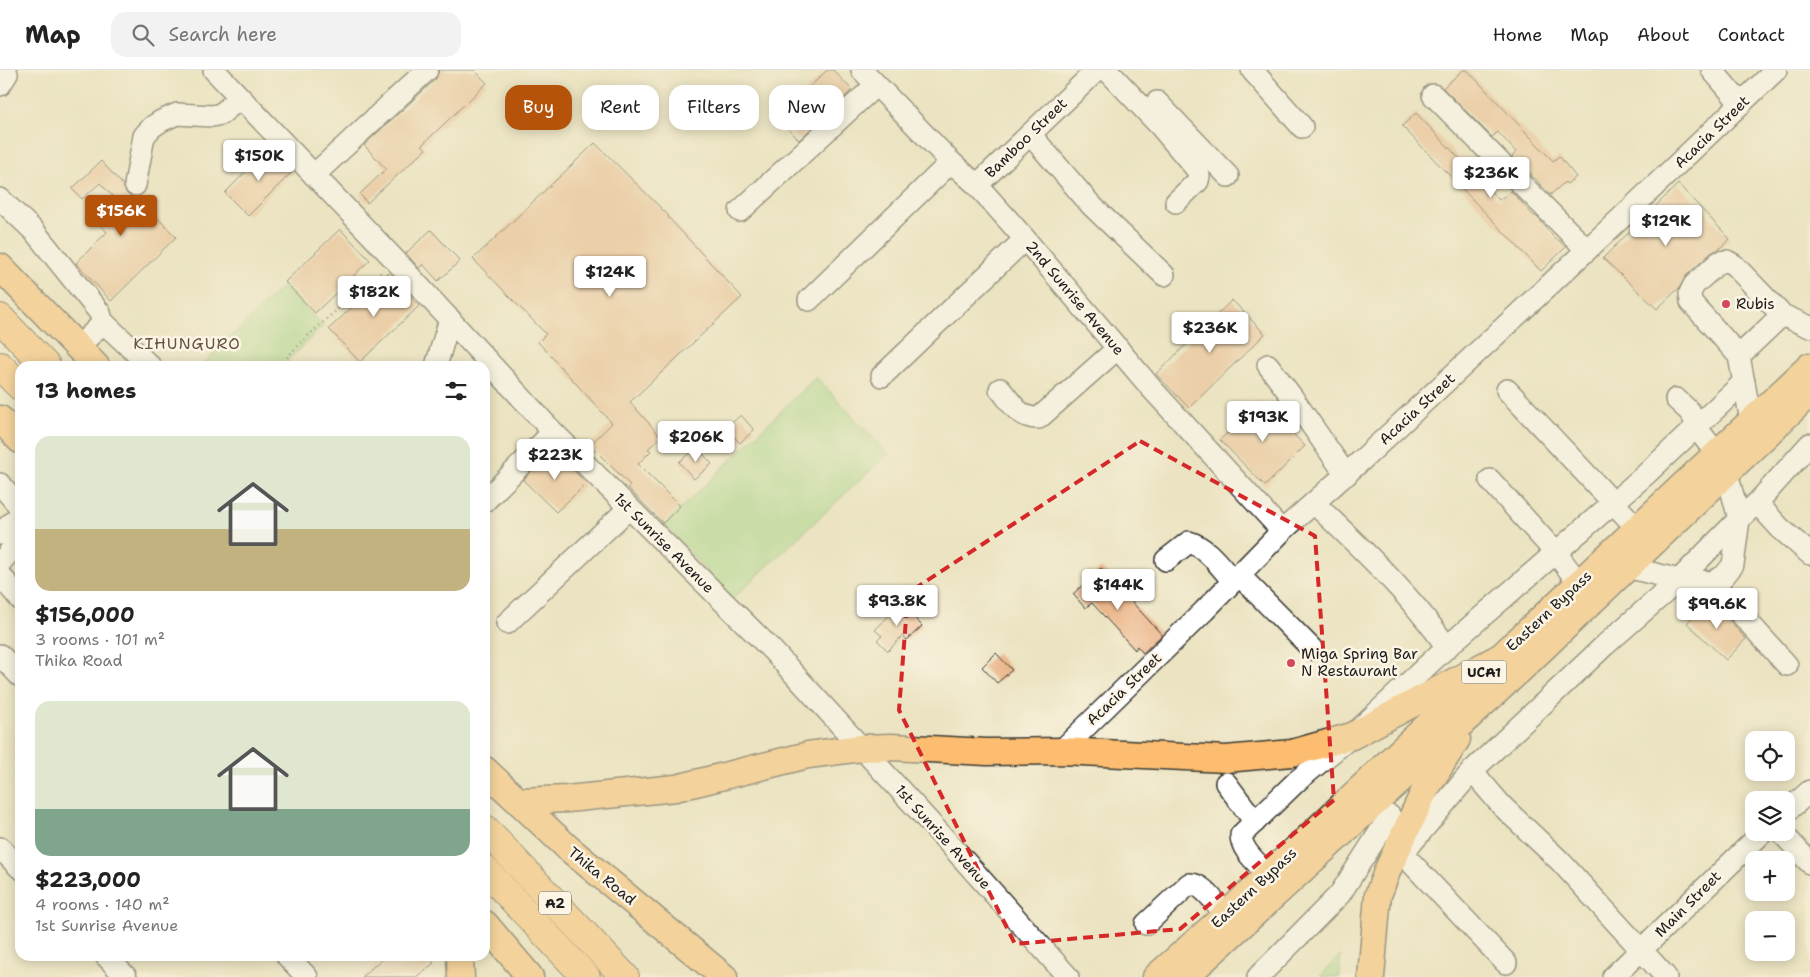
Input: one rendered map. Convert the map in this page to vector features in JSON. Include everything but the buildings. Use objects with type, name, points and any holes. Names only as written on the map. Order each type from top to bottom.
[{"type":"highway","points":[[0,318],[41,361]]},
{"type":"highway","points":[[0,366],[15,381]]},
{"type":"highway","name":"A2","points":[[490,834],[625,977]]},
{"type":"highway","name":"A2","points":[[490,875],[586,977]]},
{"type":"main road","points":[[0,267],[91,361]]},
{"type":"main road","name":"Eastern Bypass","points":[[1185,977],[1522,668],[1626,567],[1722,463],[1751,421],[1810,366]]},
{"type":"main road","name":"Eastern Bypass","points":[[1156,977],[1226,915],[1637,528],[1810,393]]},
{"type":"main road","points":[[0,419],[15,435]]},
{"type":"main road","points":[[519,802],[567,800],[676,788],[808,755],[861,748],[891,747],[987,752],[1061,752],[1226,759],[1292,754],[1352,736],[1498,658]]},
{"type":"main road","points":[[1370,977],[1378,895],[1396,861],[1424,792],[1473,713]]},
{"type":"main road","name":"Thika Road","points":[[490,775],[568,848],[724,977]]},
{"type":"main road","points":[[490,930],[530,977]]},
{"type":"main road","points":[[460,961],[461,977]]},
{"type":"street","points":[[0,85],[7,74],[5,70]]},
{"type":"street","name":"1st Sunrise Avenue","points":[[214,70],[488,361]]},
{"type":"street","points":[[314,176],[427,70]]},
{"type":"street","points":[[1127,70],[1228,176]]},
{"type":"street","points":[[1252,70],[1302,127]]},
{"type":"street","points":[[1712,70],[1740,104]]},
{"type":"street","name":"Acacia Street","points":[[1061,752],[1282,531],[1346,475],[1776,70]]},
{"type":"street","points":[[1097,71],[1161,127],[1198,171],[1198,181],[1176,202]]},
{"type":"street","name":"Bamboo Street","points":[[977,185],[1097,71]]},
{"type":"street","points":[[740,211],[869,77]]},
{"type":"street","name":"2nd Sunrise Avenue","points":[[869,77],[951,162],[977,185],[1026,239],[1152,389],[1282,531]]},
{"type":"street","points":[[1433,95],[1587,250]]},
{"type":"street","points":[[135,185],[144,136],[152,127],[162,120],[177,114],[212,116],[221,114],[240,98]]},
{"type":"street","points":[[1030,134],[1091,204],[1164,275]]},
{"type":"street","points":[[809,300],[951,162]]},
{"type":"street","points":[[0,199],[21,216],[34,231],[100,313],[102,321],[145,361]]},
{"type":"street","points":[[882,376],[1026,239]]},
{"type":"street","points":[[1751,421],[1739,356],[1692,302],[1690,294],[1694,285],[1719,262],[1727,261],[1734,265],[1782,315],[1810,327]]},
{"type":"street","points":[[1739,356],[1782,315]]},
{"type":"street","points":[[437,361],[450,319]]},
{"type":"street","points":[[78,347],[97,330],[102,321]]},
{"type":"street","points":[[1000,389],[1020,413],[1029,419],[1039,418],[1118,348]]},
{"type":"street","name":"1st Sunrise Avenue","points":[[490,363],[553,432],[772,650],[1068,977]]},
{"type":"street","points":[[1268,365],[1346,475]]},
{"type":"street","points":[[1268,875],[1244,848],[1241,835],[1297,781],[1352,736],[1447,647],[1644,476],[1744,382]]},
{"type":"street","points":[[1507,390],[1637,528]]},
{"type":"street","points":[[1626,567],[1679,580],[1712,582],[1724,576],[1733,565],[1739,519],[1722,463],[1689,411],[1676,399]]},
{"type":"street","points":[[490,497],[553,432]]},
{"type":"street","points":[[1506,963],[1396,861],[1472,771],[1605,645],[1679,580],[1739,519],[1758,503],[1810,444]]},
{"type":"street","points":[[1490,480],[1555,552],[1579,583]]},
{"type":"street","points":[[0,484],[15,501]]},
{"type":"street","points":[[1314,503],[1396,583],[1429,621],[1447,647]]},
{"type":"street","points":[[1758,503],[1780,528],[1810,554]]},
{"type":"street","points":[[507,623],[629,508]]},
{"type":"street","points":[[9,546],[15,529]]},
{"type":"street","points":[[1166,560],[1189,542],[1203,548],[1312,649]]},
{"type":"street","points":[[0,575],[15,593]]},
{"type":"street","points":[[1712,582],[1787,665]]},
{"type":"street","points":[[0,654],[15,670]]},
{"type":"street","points":[[1472,771],[1502,806],[1560,861],[1666,977]]},
{"type":"street","points":[[1226,783],[1255,822]]},
{"type":"street","points":[[1795,804],[1810,791]]},
{"type":"street","points":[[1258,977],[1340,894],[1390,816]]},
{"type":"street","name":"Main Street","points":[[1613,977],[1754,841]]},
{"type":"street","points":[[1789,841],[1810,863]]},
{"type":"street","points":[[0,848],[15,863]]},
{"type":"street","points":[[1146,924],[1189,884],[1201,887],[1226,915]]},
{"type":"street","points":[[111,961],[126,977]]},
{"type":"street","points":[[292,961],[307,977]]},
{"type":"path","points":[[284,361],[302,342],[396,261]]},
{"type":"highlighted area","points":[[1140,441],[1315,536],[1334,800],[1180,929],[1015,944],[899,710],[908,593]]},
{"type":"green space","points":[[284,285],[323,326],[287,361],[206,361]]},
{"type":"green space","points":[[816,377],[888,454],[732,599],[664,525]]},
{"type":"green space","points":[[1340,955],[1340,977],[1320,977]]},
{"type":"place","name":"Rubis","points":[[1726,304]]},
{"type":"place","name":"Miga Spring Bar N Restaurant","points":[[1291,663]]},
{"type":"district","name":"KIHUNGURO","points":[[187,343]]}]
